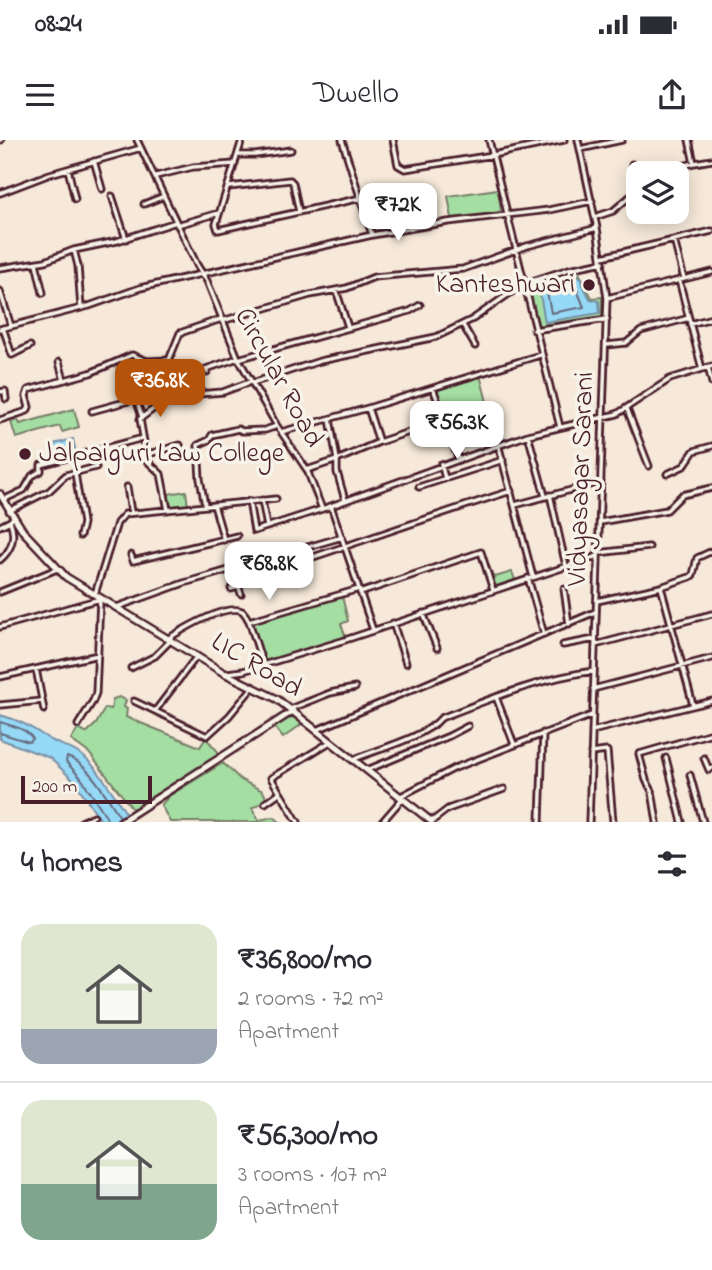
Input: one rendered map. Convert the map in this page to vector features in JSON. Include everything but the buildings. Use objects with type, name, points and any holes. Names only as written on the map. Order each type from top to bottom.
[{"type":"main road","name":"LIC Road","points":[[1,496],[12,519],[57,569],[97,597],[292,710],[432,822]]},
{"type":"main road","points":[[120,822],[292,710]]},
{"type":"street","name":"Circular Road","points":[[137,140],[202,273],[238,358],[277,426],[307,470],[322,509]]},
{"type":"street","points":[[242,140],[216,227],[220,231],[361,198]]},
{"type":"street","points":[[342,140],[372,234]]},
{"type":"street","points":[[393,140],[398,165],[403,169],[493,155],[564,140]]},
{"type":"street","points":[[489,140],[540,355],[560,427]]},
{"type":"street","name":"Vidyasagar Sarani","points":[[578,140],[597,228],[607,300],[589,822]]},
{"type":"street","points":[[579,149],[622,140]]},
{"type":"street","points":[[689,140],[694,163]]},
{"type":"street","points":[[0,193],[68,169],[141,148]]},
{"type":"street","points":[[238,155],[290,150]]},
{"type":"street","points":[[689,164],[712,160]]},
{"type":"street","points":[[94,161],[102,189]]},
{"type":"street","points":[[156,176],[192,167],[235,164]]},
{"type":"street","points":[[68,169],[75,198]]},
{"type":"street","points":[[229,187],[290,180],[299,212]]},
{"type":"street","points":[[144,204],[164,196]]},
{"type":"street","points":[[112,197],[126,239]]},
{"type":"street","points":[[595,218],[613,211],[626,199]]},
{"type":"street","points":[[30,346],[10,356],[1,329],[81,309],[140,288],[372,234],[549,210],[592,201]]},
{"type":"street","points":[[0,268],[36,263],[74,250],[126,239],[220,213]]},
{"type":"street","points":[[161,404],[169,360],[180,333],[374,277],[456,271],[597,228]]},
{"type":"street","points":[[168,510],[161,474],[144,456],[144,438],[139,421],[161,404],[190,395],[223,392],[320,361],[436,337],[463,325],[523,284],[712,231]]},
{"type":"street","points":[[674,240],[684,279]]},
{"type":"street","points":[[74,250],[81,309]]},
{"type":"street","points":[[36,263],[43,293]]},
{"type":"street","points":[[607,300],[712,272]]},
{"type":"street","points":[[679,280],[702,369]]},
{"type":"street","points":[[336,290],[348,327]]},
{"type":"street","points":[[0,293],[10,326]]},
{"type":"street","points":[[207,372],[206,369],[238,358],[410,311],[420,305]]},
{"type":"street","points":[[607,345],[626,343],[640,331],[689,318]]},
{"type":"street","points":[[690,324],[712,318]]},
{"type":"street","points":[[534,330],[607,319]]},
{"type":"street","points":[[463,325],[475,346]]},
{"type":"street","points":[[0,420],[27,411],[28,390],[90,373],[132,355],[147,361],[169,360]]},
{"type":"street","points":[[281,432],[540,355]]},
{"type":"street","points":[[59,362],[64,380]]},
{"type":"street","points":[[249,501],[254,531],[331,506],[498,444],[603,418],[627,409],[670,379],[710,367],[712,383]]},
{"type":"street","points":[[433,388],[458,458]]},
{"type":"street","points":[[0,393],[5,391],[6,399]]},
{"type":"street","points":[[92,411],[136,399],[142,417]]},
{"type":"street","points":[[368,408],[379,442]]},
{"type":"street","points":[[627,409],[649,466]]},
{"type":"street","points":[[330,419],[337,472],[345,501]]},
{"type":"street","points":[[307,470],[444,420]]},
{"type":"street","points":[[205,505],[198,445],[209,440],[211,436],[237,429],[261,430],[277,426]]},
{"type":"street","points":[[528,435],[566,566]]},
{"type":"street","points":[[1,496],[24,490],[32,476],[41,471],[41,465],[144,438]]},
{"type":"street","points":[[498,444],[544,635]]},
{"type":"street","points":[[144,456],[180,445]]},
{"type":"street","points":[[667,474],[684,466],[694,451],[712,446]]},
{"type":"street","points":[[419,486],[503,460]]},
{"type":"street","points":[[441,464],[445,478]]},
{"type":"street","points":[[9,511],[49,491],[62,477],[96,467]]},
{"type":"street","points":[[75,473],[83,523],[80,536]]},
{"type":"street","points":[[514,505],[601,482]]},
{"type":"street","points":[[127,487],[131,512]]},
{"type":"street","points":[[599,523],[667,510],[682,495],[712,488]]},
{"type":"street","points":[[231,589],[238,584],[433,515],[511,491]]},
{"type":"street","points":[[78,725],[93,701],[98,654],[97,597],[117,523],[125,514],[131,512],[276,499]]},
{"type":"street","points":[[262,500],[267,527]]},
{"type":"street","points":[[213,504],[224,540]]},
{"type":"street","points":[[331,506],[373,630]]},
{"type":"street","points":[[0,526],[12,519],[12,542],[7,554],[0,560]]},
{"type":"street","points":[[131,555],[133,561],[137,561],[237,536]]},
{"type":"street","points":[[117,607],[142,597],[342,537]]},
{"type":"street","points":[[312,546],[316,558]]},
{"type":"street","points":[[224,673],[243,671],[393,624],[598,554],[649,547]]},
{"type":"street","points":[[596,602],[661,587],[692,576],[697,558],[712,551]]},
{"type":"street","points":[[248,621],[360,591],[481,552],[493,590]]},
{"type":"street","points":[[0,592],[57,569]]},
{"type":"street","points":[[233,569],[241,594]]},
{"type":"street","points":[[661,587],[693,705]]},
{"type":"street","points":[[564,589],[569,624]]},
{"type":"street","points":[[0,627],[97,597]]},
{"type":"street","points":[[131,668],[155,656],[170,639],[192,623],[209,616],[240,611],[245,613],[263,665]]},
{"type":"street","points":[[317,730],[596,612]]},
{"type":"street","points":[[423,613],[437,648]]},
{"type":"street","points":[[595,645],[712,614]]},
{"type":"street","points":[[393,624],[406,663]]},
{"type":"street","points":[[563,645],[595,639]]},
{"type":"street","points":[[0,677],[98,654]]},
{"type":"street","points":[[155,711],[197,656]]},
{"type":"street","points":[[593,689],[712,657]]},
{"type":"street","points":[[36,669],[44,710]]},
{"type":"street","points":[[241,680],[243,671]]},
{"type":"street","points":[[352,760],[414,736],[436,725],[441,718],[496,697],[547,680],[594,671]]},
{"type":"street","points":[[134,701],[206,736],[229,716],[254,687]]},
{"type":"street","points":[[292,710],[330,694],[355,688]]},
{"type":"street","points":[[496,697],[514,744]]},
{"type":"street","points":[[0,705],[42,701]]},
{"type":"street","points":[[592,731],[712,701]]},
{"type":"street","points":[[382,822],[400,798],[435,778],[514,744],[592,715]]},
{"type":"street","points":[[365,771],[468,726]]},
{"type":"street","points":[[540,822],[543,733]]},
{"type":"street","points":[[657,822],[652,791],[639,754],[712,733]]},
{"type":"street","points":[[298,822],[268,779],[330,742]]},
{"type":"street","points":[[591,753],[607,751],[613,822]]},
{"type":"street","points":[[666,758],[682,822]]},
{"type":"street","points":[[704,758],[709,770],[712,768]]},
{"type":"street","points":[[690,775],[703,822]]},
{"type":"street","points":[[432,822],[443,811],[504,789]]},
{"type":"street","points":[[265,803],[279,793]]},
{"type":"street","points":[[81,822],[94,816]]},
{"type":"green space","points":[[498,189],[501,212],[452,219],[448,196]]},
{"type":"green space","points":[[418,194],[424,222],[414,224],[408,196]]},
{"type":"green space","points":[[577,269],[592,298],[602,297],[602,317],[536,328],[528,284]]},
{"type":"green space","points":[[480,375],[492,421],[451,433],[435,391]]},
{"type":"green space","points":[[74,409],[79,427],[62,432],[60,426],[16,438],[11,422],[18,420],[20,424]]},
{"type":"green space","points":[[186,491],[188,506],[169,506],[168,494]]},
{"type":"green space","points":[[492,572],[495,577],[512,572],[516,582],[497,588],[489,573]]},
{"type":"green space","points":[[342,596],[348,621],[341,624],[346,638],[263,663],[252,623]]},
{"type":"green space","points":[[119,697],[126,700],[126,717],[200,747],[206,738],[221,755],[135,812],[89,753],[71,740],[78,729],[86,733],[96,724],[105,708],[111,709],[113,699]]},
{"type":"green space","points":[[290,717],[295,717],[302,724],[283,738],[274,727]]},
{"type":"green space","points":[[223,763],[241,780],[263,791],[267,800],[252,808],[259,820],[274,817],[280,822],[170,822],[161,805],[169,796]]},
{"type":"water","points":[[568,276],[583,279],[582,283],[590,299],[599,301],[600,313],[545,322],[539,288],[554,283],[559,278],[564,280]]},
{"type":"water","points":[[73,439],[76,453],[57,457],[54,444]]},
{"type":"water","points":[[0,715],[26,725],[83,756],[103,779],[132,822],[102,822],[75,782],[50,758],[0,739]]},
{"type":"place","name":"Kanteshwari","points":[[589,285]]},
{"type":"place","name":"Jalpaiguri Law College","points":[[25,454]]}]
